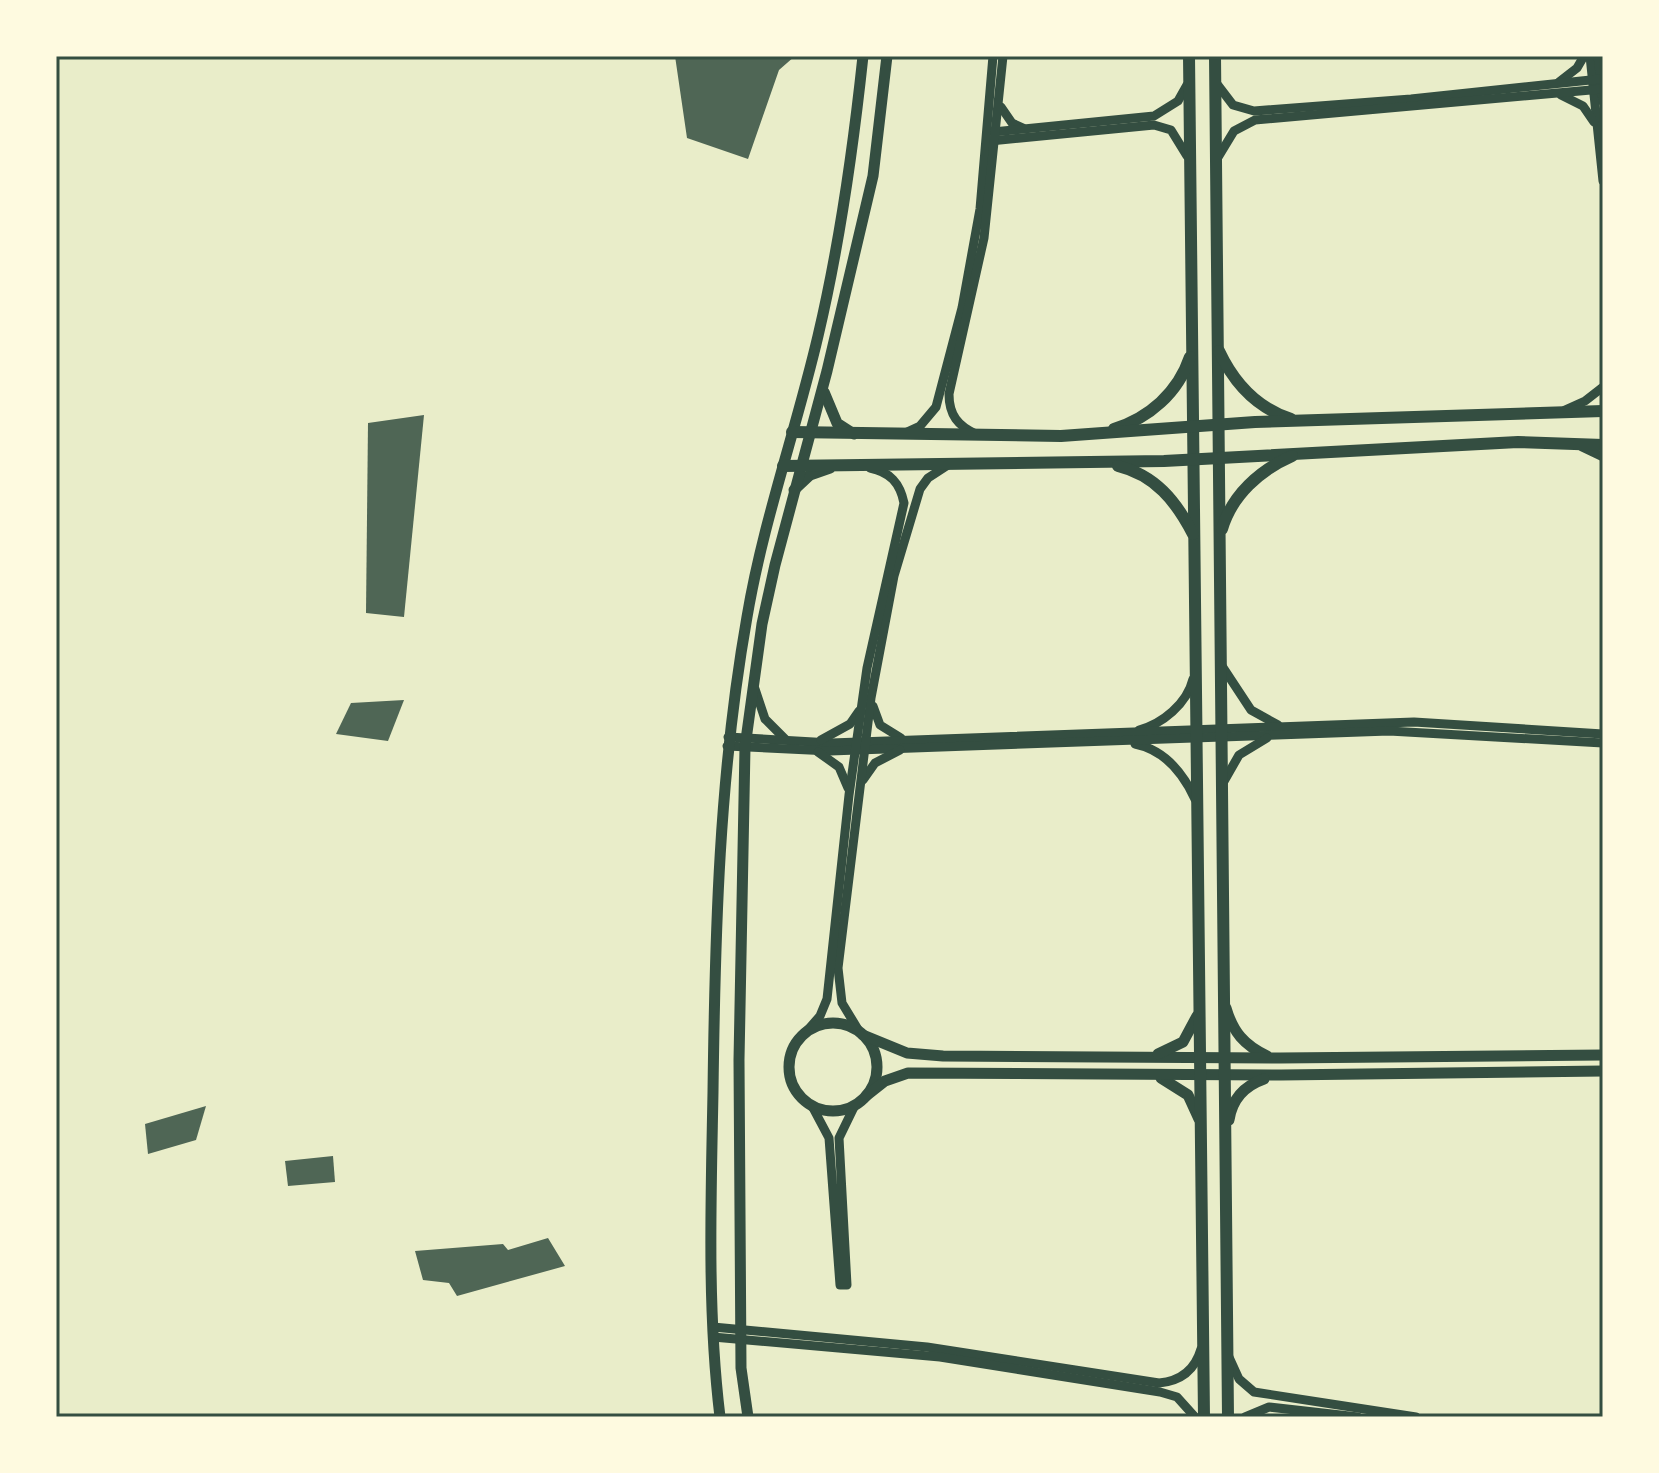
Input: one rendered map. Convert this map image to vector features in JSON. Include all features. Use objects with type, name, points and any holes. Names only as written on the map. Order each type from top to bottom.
[{"type":"main road","points":[[720,1417],[713,1332],[716,887],[728,742],[747,616],[819,334],[841,221],[863,56]]},
{"type":"main road","points":[[748,1417],[741,1334],[739,1060],[746,743],[762,624],[873,176],[887,56]]},
{"type":"main road","points":[[1189,56],[1204,1417]]},
{"type":"main road","points":[[1215,56],[1220,802],[1228,1125],[1228,1417]]},
{"type":"main road","points":[[1217,347],[1234,377],[1256,402],[1274,413],[1302,421]]},
{"type":"main road","points":[[1099,434],[1136,420],[1163,402],[1186,369],[1192,350]]},
{"type":"main road","points":[[824,381],[826,404],[831,415],[854,435]]},
{"type":"main road","points":[[792,432],[983,436],[1099,434],[1302,421],[1603,411]]},
{"type":"main road","points":[[783,466],[1194,459],[1505,443],[1603,445]]},
{"type":"main road","points":[[1220,536],[1229,510],[1249,484],[1278,462],[1303,452]]},
{"type":"main road","points":[[1099,462],[1129,469],[1157,484],[1178,508],[1195,539]]},
{"type":"main road","points":[[792,494],[810,475],[835,467]]},
{"type":"main road","points":[[1149,1057],[1183,1042],[1196,1023],[1200,999]]},
{"type":"main road","points":[[1224,1002],[1234,1031],[1243,1042],[1255,1050],[1280,1058]]},
{"type":"main road","points":[[1599,1073],[908,1073],[885,1081],[855,1105],[826,1111],[800,1097],[788,1070],[790,1055],[806,1032],[832,1022],[921,1056],[1280,1058],[1600,1053]]},
{"type":"main road","points":[[861,1033],[875,1054],[877,1068],[866,1096]]},
{"type":"main road","points":[[1148,1075],[1163,1078],[1188,1095],[1202,1126]]},
{"type":"main road","points":[[1228,1125],[1231,1107],[1241,1092],[1254,1082],[1281,1075]]},
{"type":"street","points":[[983,436],[956,420],[950,412],[949,394],[984,238],[995,160],[992,136],[993,56]]},
{"type":"street","points":[[895,435],[920,426],[936,407],[972,261],[999,103],[1003,56]]},
{"type":"street","points":[[1554,89],[1584,56]]},
{"type":"street","points":[[1590,56],[1603,102]]},
{"type":"street","points":[[1598,56],[1598,130],[1603,181]]},
{"type":"street","points":[[992,136],[1026,129],[1163,113],[1178,101],[1189,78]]},
{"type":"street","points":[[1215,79],[1225,98],[1242,109],[1254,111],[1554,89],[1583,106],[1598,130]]},
{"type":"street","points":[[1215,166],[1227,139],[1243,123],[1255,120],[1597,85]]},
{"type":"street","points":[[999,103],[1012,123],[1026,129]]},
{"type":"street","points":[[992,136],[1018,139],[1154,125],[1171,130],[1179,138],[1190,167]]},
{"type":"street","points":[[995,160],[1009,143],[1018,139]]},
{"type":"street","points":[[1557,412],[1585,401],[1603,387]]},
{"type":"street","points":[[1563,444],[1603,457]]},
{"type":"street","points":[[812,746],[850,724],[867,699],[894,576],[916,498],[928,478],[949,465]]},
{"type":"street","points":[[806,1032],[820,1016],[827,999],[883,587],[904,503],[901,490],[892,477],[863,466]]},
{"type":"street","points":[[1220,662],[1239,697],[1251,710],[1265,721],[1294,727]]},
{"type":"street","points":[[1126,737],[1158,724],[1171,712],[1191,686],[1195,664]]},
{"type":"street","points":[[754,681],[765,719],[782,738],[812,746],[839,767],[853,797]]},
{"type":"street","points":[[867,699],[880,725],[907,744]]},
{"type":"street","points":[[728,742],[860,746],[1220,734],[1294,727],[1414,722],[1597,741]]},
{"type":"street","points":[[1220,734],[1434,731],[1597,741]]},
{"type":"street","points":[[1597,741],[1603,732]]},
{"type":"street","points":[[1220,802],[1228,770],[1239,755],[1266,739],[1286,735]]},
{"type":"street","points":[[1126,737],[1172,763],[1183,775],[1196,802]]},
{"type":"street","points":[[746,743],[792,741]]},
{"type":"street","points":[[861,1033],[842,1003],[838,968],[853,797],[875,763],[907,744]]},
{"type":"street","points":[[812,1106],[829,1138],[840,1285],[847,1285],[839,1138],[855,1105]]},
{"type":"street","points":[[713,1332],[927,1347],[1159,1383],[1171,1382],[1188,1372],[1203,1341]]},
{"type":"street","points":[[741,1334],[940,1357],[1160,1392],[1177,1397],[1195,1417]]},
{"type":"street","points":[[1228,1354],[1239,1379],[1254,1392],[1416,1417]]},
{"type":"street","points":[[1245,1417],[1269,1407],[1358,1417]]},
{"type":"building","points":[[675,56],[795,56],[779,70],[748,159],[687,138]]},
{"type":"building","points":[[424,415],[404,617],[366,613],[368,423]]},
{"type":"building","points":[[404,700],[388,741],[336,734],[351,703]]},
{"type":"building","points":[[206,1106],[196,1140],[148,1154],[145,1124]]},
{"type":"building","points":[[333,1156],[335,1182],[288,1186],[285,1161]]},
{"type":"building","points":[[548,1238],[565,1266],[457,1296],[449,1283],[423,1280],[415,1251],[503,1244],[508,1250]]}]
